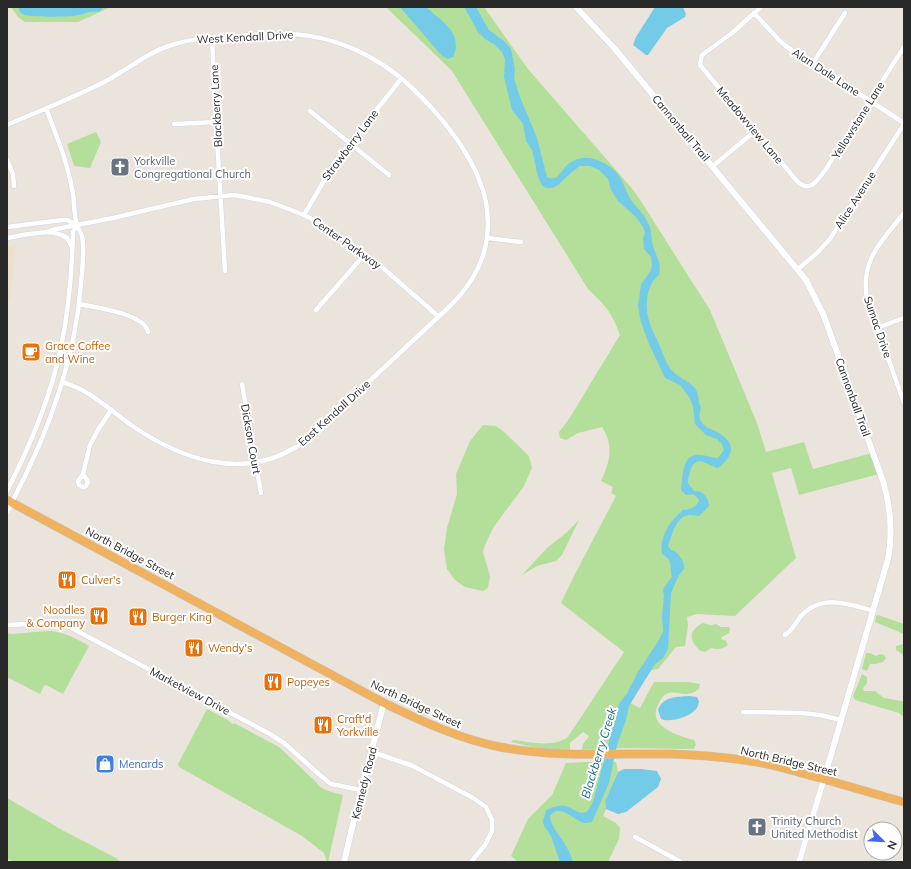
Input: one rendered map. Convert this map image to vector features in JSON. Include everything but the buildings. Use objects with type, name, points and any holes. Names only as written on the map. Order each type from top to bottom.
[{"type":"highway","name":"North Bridge Street","points":[[9,501],[384,704],[462,737],[499,747],[532,752],[591,755],[623,754],[700,756],[752,761],[824,779],[904,802]]},
{"type":"main road","name":"Cannonball Trail","points":[[576,7],[615,49],[798,269],[812,291],[822,311],[874,456],[889,504],[892,523],[891,547],[874,611],[824,779]]},
{"type":"main road","name":"Kennedy Road","points":[[344,862],[384,704]]},
{"type":"street","points":[[754,13],[761,7]]},
{"type":"street","name":"Meadowview Lane","points":[[754,13],[732,33],[702,55],[700,65],[799,184],[806,187]]},
{"type":"street","name":"Alan Dale Lane","points":[[754,13],[779,40],[796,53],[904,124]]},
{"type":"street","points":[[812,63],[845,13]]},
{"type":"street","name":"West Kendall Drive","points":[[7,126],[109,79],[155,51],[188,40],[256,34],[291,34],[324,39],[351,48],[388,68],[424,101],[441,120],[474,168],[484,196],[488,222],[487,238]]},
{"type":"street","name":"Blackberry Lane","points":[[212,38],[225,271]]},
{"type":"street","name":"Yellowstone Lane","points":[[806,187],[813,184],[826,169],[904,47]]},
{"type":"street","name":"Strawberry Lane","points":[[304,214],[330,168],[349,142],[401,79]]},
{"type":"street","points":[[7,511],[9,501],[36,452],[62,382],[69,360],[79,304],[82,236],[77,224],[73,190],[67,165],[46,108]]},
{"type":"street","points":[[310,111],[389,175]]},
{"type":"street","points":[[174,124],[216,122]]},
{"type":"street","name":"Alice Avenue","points":[[798,269],[817,253],[830,239],[904,124]]},
{"type":"street","points":[[713,166],[755,131]]},
{"type":"street","points":[[7,160],[14,186]]},
{"type":"street","name":"Center Parkway","points":[[7,238],[47,232],[179,202],[234,195],[270,202],[304,214],[323,225],[365,254],[438,316]]},
{"type":"street","name":"Sumac Drive","points":[[904,213],[876,248],[870,259],[866,272],[865,286],[867,298],[904,403]]},
{"type":"street","name":"Center Parkway","points":[[7,227],[62,220],[67,220],[77,224]]},
{"type":"street","points":[[7,492],[22,461],[35,428],[57,362],[69,302],[74,232],[77,224]]},
{"type":"street","name":"Center Parkway","points":[[47,232],[56,233],[67,238],[73,250]]},
{"type":"street","points":[[487,238],[521,242]]},
{"type":"street","name":"East Kendall Drive","points":[[62,382],[82,390],[96,398],[153,439],[174,450],[216,463],[234,464],[254,462],[270,458],[291,450],[313,434],[461,295],[472,280],[480,264],[487,238]]},
{"type":"street","points":[[316,310],[365,254]]},
{"type":"street","points":[[79,304],[128,315],[142,322],[148,328],[148,332]]},
{"type":"street","points":[[877,328],[904,318]]},
{"type":"street","name":"Dickson Court","points":[[242,384],[254,462],[261,493]]},
{"type":"street","points":[[83,474],[90,445],[111,410]]},
{"type":"street","points":[[785,635],[808,610],[823,603],[841,602],[874,611]]},
{"type":"street","name":"Marketview Drive","points":[[7,625],[48,623],[66,625],[270,734],[284,743],[332,784],[361,790]]},
{"type":"street","points":[[743,712],[802,712],[842,720]]},
{"type":"street","points":[[372,752],[413,766],[473,798],[486,807],[492,820],[492,831],[485,845],[471,862]]},
{"type":"street","name":"Cannonball Trail","points":[[799,862],[824,779]]},
{"type":"street","points":[[635,837],[681,862]]},
{"type":"shaded area","points":[[16,245],[10,303],[7,300],[7,246]]},
{"type":"green space","points":[[11,7],[111,7],[78,22],[25,22],[18,17]]},
{"type":"green space","points":[[386,7],[484,7],[528,69],[635,192],[710,310],[757,423],[766,452],[804,442],[813,469],[872,453],[879,474],[799,495],[791,468],[772,473],[796,558],[735,616],[697,614],[687,617],[688,626],[685,646],[676,647],[658,669],[640,672],[623,699],[640,708],[654,682],[688,682],[700,684],[699,689],[689,694],[666,694],[657,707],[656,714],[657,720],[667,730],[694,740],[696,744],[694,749],[623,748],[582,750],[583,744],[589,736],[583,732],[570,743],[570,750],[537,748],[511,742],[513,740],[534,743],[549,743],[568,737],[624,652],[561,603],[616,496],[611,493],[613,487],[601,481],[607,467],[609,454],[608,440],[602,427],[578,433],[566,440],[560,438],[559,432],[569,419],[620,335],[611,314],[588,289],[452,71]]},
{"type":"green space","points":[[96,132],[101,142],[90,168],[74,166],[67,144]]},
{"type":"green space","points":[[483,425],[496,426],[502,430],[529,456],[532,468],[524,486],[493,528],[485,545],[483,552],[490,576],[488,588],[483,591],[465,587],[455,580],[447,569],[444,549],[447,528],[457,494],[456,474],[470,441]]},
{"type":"green space","points":[[579,520],[562,555],[556,561],[537,566],[522,575],[547,548],[566,533]]},
{"type":"green space","points":[[878,615],[904,624],[904,634],[875,622],[876,616]]},
{"type":"green space","points":[[703,623],[711,625],[716,624],[721,627],[729,627],[729,633],[721,639],[726,641],[728,645],[720,649],[711,648],[705,652],[699,650],[692,640],[692,634],[696,627]]},
{"type":"green space","points":[[47,631],[64,634],[89,646],[63,694],[46,685],[40,694],[7,677],[7,633],[12,634]]},
{"type":"green space","points":[[904,644],[904,655],[896,650],[896,646]]},
{"type":"green space","points":[[866,653],[876,656],[880,654],[884,655],[886,658],[881,663],[870,664],[867,671],[862,669]]},
{"type":"green space","points":[[862,674],[867,677],[867,683],[863,688],[864,691],[875,691],[884,698],[904,700],[904,717],[899,713],[855,700],[853,696]]},
{"type":"green space","points":[[207,709],[228,720],[232,724],[234,723],[279,747],[318,785],[328,791],[343,795],[328,862],[324,853],[302,836],[179,767],[178,764]]},
{"type":"green space","points":[[616,762],[618,772],[605,801],[606,809],[603,816],[616,823],[620,828],[619,839],[608,862],[518,862],[511,856],[528,819],[552,795],[566,763]]},
{"type":"green space","points":[[7,798],[121,862],[15,862],[7,859]]},
{"type":"water","points":[[423,6],[429,9],[445,23],[455,38],[456,44],[453,57],[448,59],[442,56],[400,7]]},
{"type":"water","points":[[18,7],[104,7],[99,12],[56,17],[24,15],[20,12]]},
{"type":"water","points":[[464,7],[476,7],[489,30],[504,41],[511,49],[515,69],[514,78],[537,138],[547,177],[557,177],[568,164],[577,159],[591,158],[598,160],[606,164],[617,173],[631,200],[645,218],[650,227],[653,246],[660,267],[659,275],[652,283],[648,294],[647,312],[650,324],[665,360],[670,368],[675,374],[696,390],[701,407],[701,422],[723,436],[728,441],[731,450],[727,459],[718,468],[701,461],[694,464],[690,470],[688,483],[694,491],[705,495],[709,506],[699,516],[689,515],[680,519],[672,534],[668,546],[682,559],[684,569],[679,575],[671,593],[668,649],[663,658],[655,664],[629,706],[626,720],[617,745],[609,783],[592,822],[581,822],[568,814],[559,811],[554,812],[550,816],[553,827],[568,849],[573,862],[560,862],[551,836],[544,826],[543,821],[546,810],[563,806],[584,813],[587,812],[593,802],[619,704],[659,640],[663,631],[663,590],[672,577],[670,561],[662,554],[662,541],[666,529],[678,514],[683,510],[692,508],[699,501],[696,496],[686,495],[681,490],[685,464],[691,456],[696,455],[718,458],[724,450],[722,444],[717,439],[706,435],[695,424],[693,406],[689,397],[680,385],[665,378],[649,344],[641,322],[638,306],[641,284],[650,272],[652,266],[651,257],[644,249],[643,238],[645,233],[643,227],[636,217],[618,201],[611,190],[608,179],[599,170],[590,166],[580,166],[553,188],[546,188],[542,185],[538,177],[532,150],[526,141],[523,124],[512,110],[504,77],[505,59],[502,52],[478,32]]},
{"type":"water","points":[[655,7],[683,7],[686,14],[685,17],[667,28],[648,55],[646,55],[633,45],[636,37]]},
{"type":"water","points":[[689,696],[697,697],[699,701],[697,708],[692,713],[674,720],[661,719],[658,710],[663,702],[671,698]]},
{"type":"water","points":[[624,769],[657,771],[661,779],[658,787],[626,812],[618,814],[606,809],[605,801],[618,772]]},
{"type":"place","name":"Yorkville Congregational Church","points":[[120,167]]},
{"type":"place","name":"Grace Coffee and Wine","points":[[31,352]]},
{"type":"place","name":"Culver's","points":[[67,580]]},
{"type":"place","name":"Noodles & Company","points":[[99,616]]},
{"type":"place","name":"Burger King","points":[[138,617]]},
{"type":"place","name":"Wendy's","points":[[194,648]]},
{"type":"place","name":"Popeyes","points":[[273,682]]},
{"type":"place","name":"Craft'd Yorkville","points":[[323,725]]},
{"type":"place","name":"Menards","points":[[105,764]]},
{"type":"place","name":"Trinity Church United Methodist","points":[[757,827]]},
{"type":"water label","name":"Blackberry Creek","points":[[599,753]]}]
